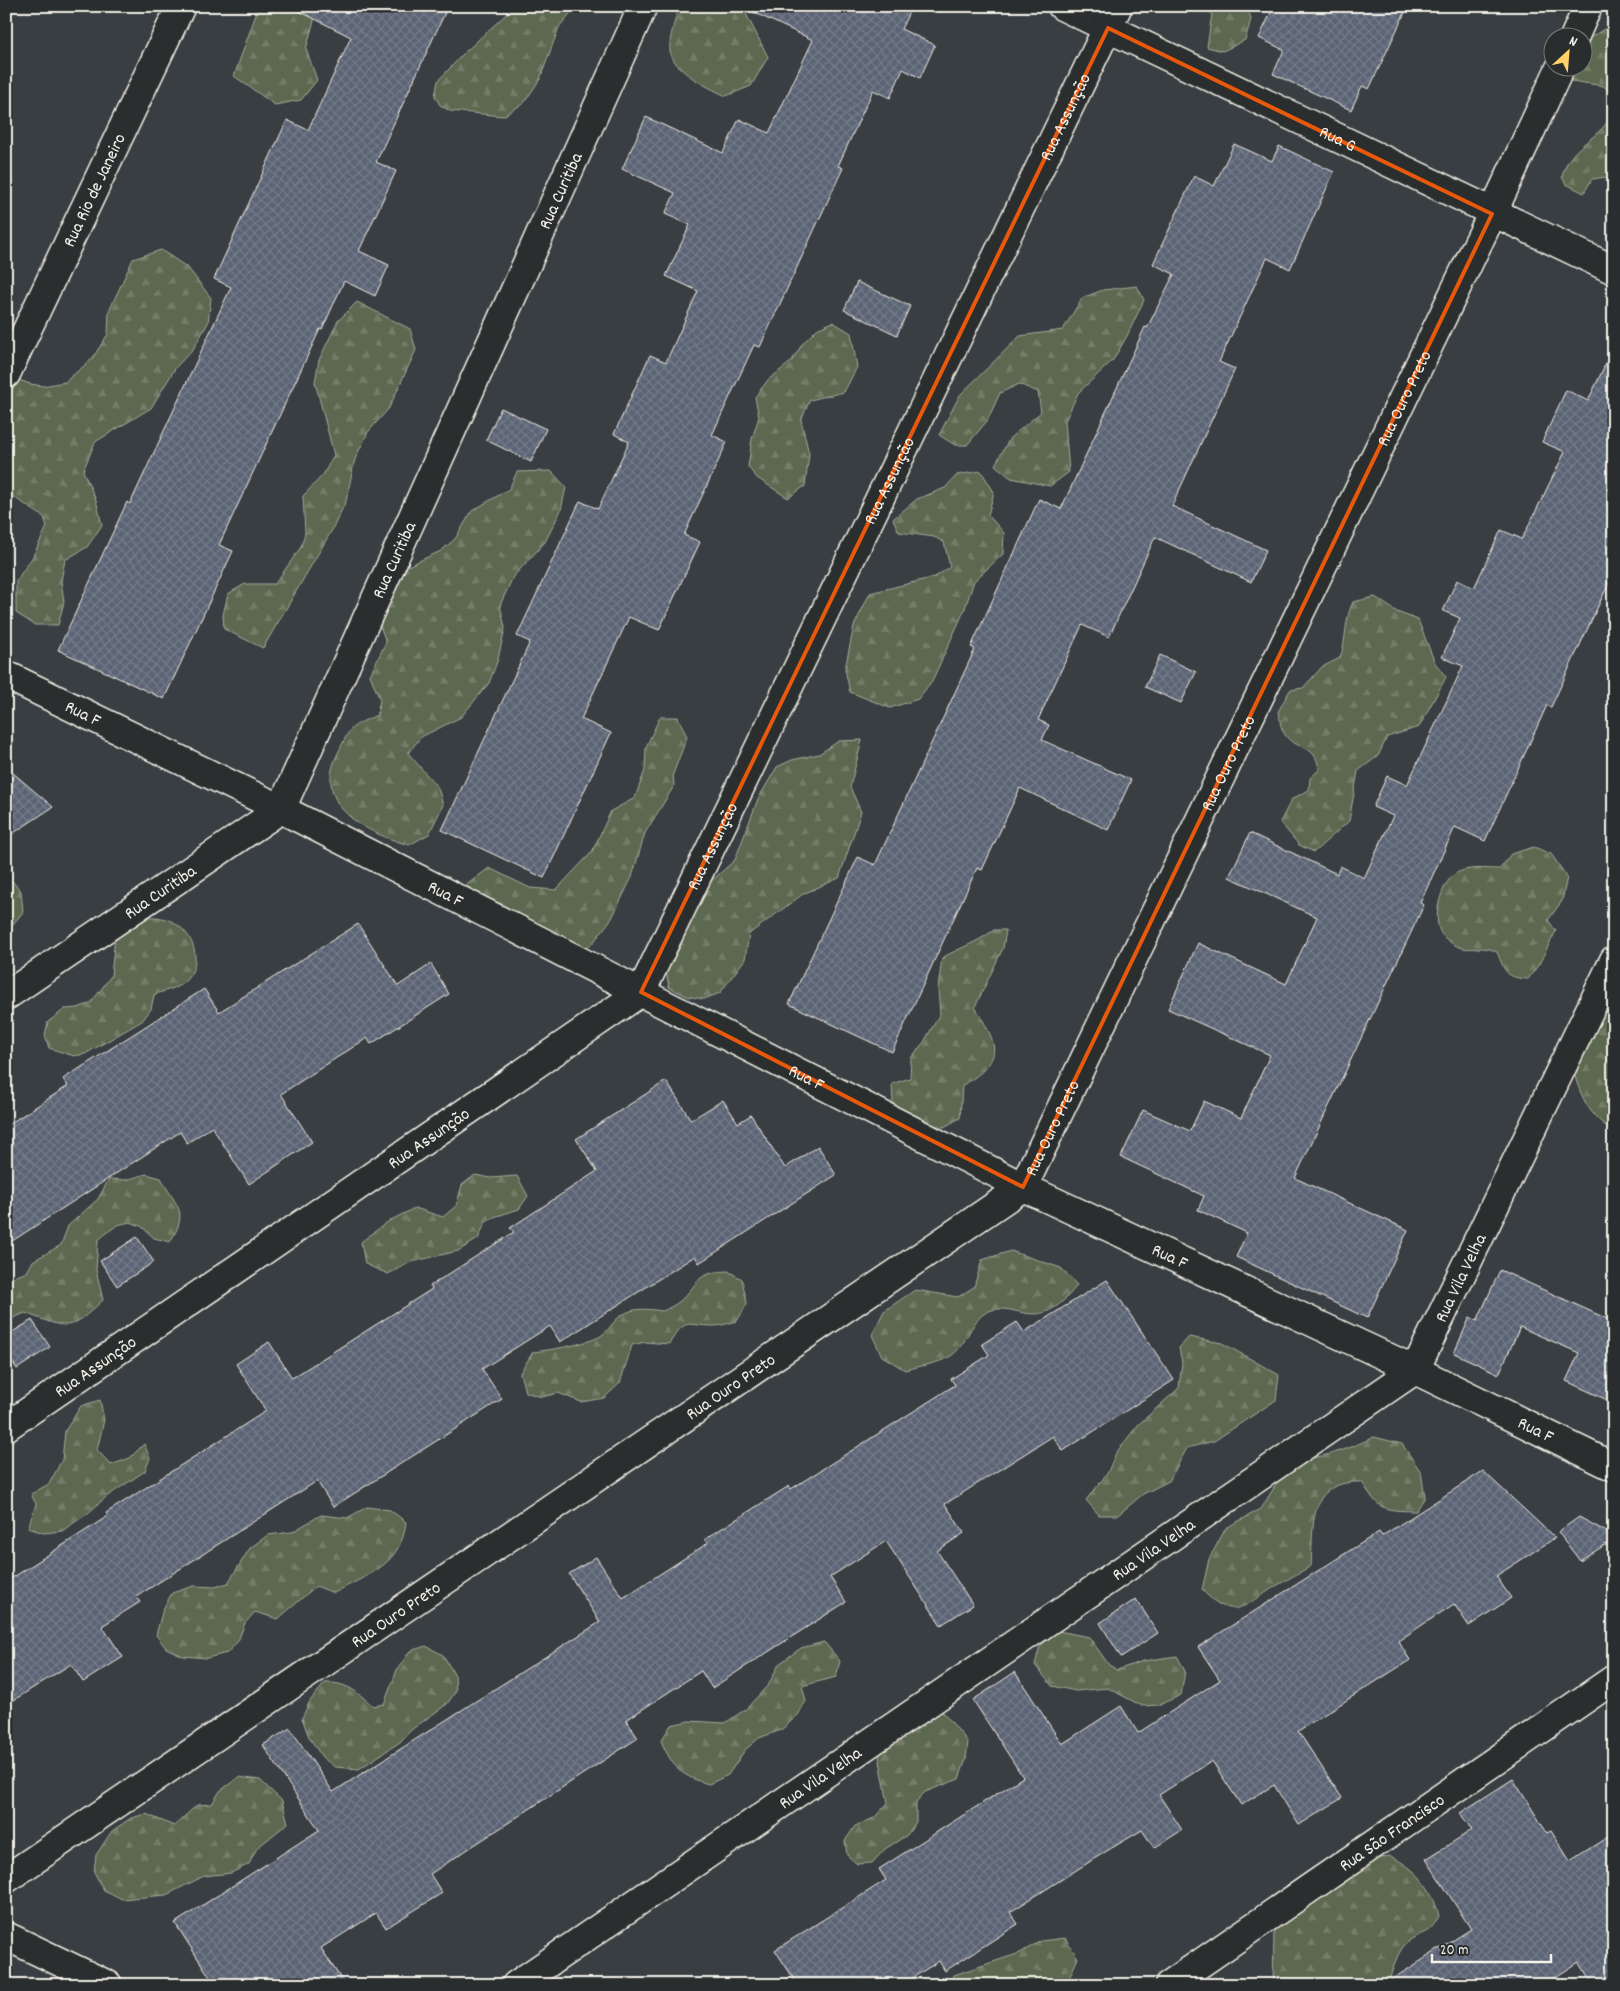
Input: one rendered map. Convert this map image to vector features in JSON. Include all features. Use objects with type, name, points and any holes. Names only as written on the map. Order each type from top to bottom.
[{"type":"street","name":"Rua Rio de Janeiro","points":[[6,374],[181,6]]},
{"type":"street","name":"Rua Curitiba","points":[[6,996],[281,809],[643,6]]},
{"type":"street","name":"Rua G","points":[[1062,6],[1113,17],[1492,214],[1614,270]]},
{"type":"street","points":[[1578,28],[1588,6]]},
{"type":"street","name":"Rua Assunção","points":[[6,1427],[641,992],[1113,17]]},
{"type":"street","name":"Rua Ouro Preto","points":[[6,1879],[1023,1187],[1492,214],[1555,78]]},
{"type":"street","name":"Rua F","points":[[6,675],[281,809],[1023,1187],[1415,1370],[1614,1467]]},
{"type":"street","name":"Rua Vila Velha","points":[[516,1985],[1415,1370],[1614,960]]},
{"type":"street","name":"Rua São Francisco","points":[[1169,1985],[1614,1679]]},
{"type":"street","points":[[6,1936],[108,1985]]},
{"type":"highlighted area","points":[[1108,28],[1492,214],[1023,1187],[641,992]]},
{"type":"green space","points":[[259,6],[318,6],[306,49],[317,80],[301,100],[275,105],[234,76]]},
{"type":"green space","points":[[515,6],[576,6],[559,27],[540,79],[524,103],[503,116],[450,111],[440,105],[435,96],[438,81],[463,54]]},
{"type":"green space","points":[[679,6],[742,6],[768,57],[751,86],[726,96],[699,82],[681,69],[671,53],[670,44],[672,29]]},
{"type":"green space","points":[[1199,6],[1247,6],[1251,19],[1245,40],[1223,51],[1207,47],[1212,14]]},
{"type":"green space","points":[[1614,23],[1614,99],[1604,86],[1571,81],[1571,78],[1592,78],[1592,36]]},
{"type":"green space","points":[[1614,102],[1614,176],[1592,179],[1584,193],[1566,184],[1562,177],[1565,167],[1576,151],[1608,121]]},
{"type":"green space","points":[[161,250],[188,268],[211,298],[208,323],[193,349],[176,367],[151,408],[95,442],[83,471],[96,500],[102,525],[87,547],[65,560],[61,581],[64,602],[58,625],[35,625],[16,613],[16,581],[32,558],[47,527],[44,517],[6,492],[6,385],[11,377],[30,384],[43,386],[65,382],[92,359],[108,334],[109,311],[133,259]]},
{"type":"green space","points":[[1137,286],[1144,300],[1127,336],[1113,360],[1078,393],[1065,421],[1069,472],[1050,486],[1011,478],[995,465],[1010,438],[1041,412],[1038,392],[1019,384],[1000,393],[987,421],[967,445],[955,445],[939,435],[960,395],[1020,336],[1063,330],[1082,298],[1103,290]]},
{"type":"green space","points":[[357,302],[410,329],[416,350],[389,408],[368,432],[355,459],[346,501],[332,530],[263,648],[224,629],[223,615],[228,594],[245,584],[275,584],[301,547],[305,533],[303,496],[323,475],[334,455],[315,382],[319,360],[338,321]]},
{"type":"green space","points":[[833,322],[851,333],[857,367],[844,392],[810,400],[801,420],[809,454],[805,486],[788,498],[757,478],[748,467],[752,439],[759,417],[755,397],[768,380],[791,362],[803,343],[817,329]]},
{"type":"green space","points":[[551,471],[566,487],[561,510],[545,542],[513,577],[500,605],[505,628],[498,659],[489,683],[461,717],[421,737],[408,753],[438,788],[443,805],[429,834],[409,845],[376,833],[348,815],[338,803],[332,788],[332,772],[338,753],[348,733],[355,726],[377,715],[380,700],[370,675],[386,642],[375,612],[397,571],[441,551],[455,539],[472,511],[509,489],[517,472]]},
{"type":"green space","points":[[981,471],[994,492],[988,515],[1004,533],[1003,554],[974,581],[964,611],[932,681],[918,699],[890,708],[850,692],[845,669],[854,626],[870,593],[935,577],[950,567],[944,542],[934,537],[899,532],[893,519],[917,499],[945,488],[957,475]]},
{"type":"green space","points":[[1375,597],[1397,612],[1418,620],[1435,663],[1446,677],[1419,727],[1387,737],[1378,756],[1358,771],[1349,821],[1314,852],[1299,845],[1280,822],[1292,799],[1309,790],[1310,778],[1319,770],[1317,761],[1309,750],[1292,742],[1287,737],[1282,729],[1278,712],[1290,690],[1303,688],[1322,667],[1340,658],[1348,616],[1353,602]]},
{"type":"green space","points":[[660,717],[678,717],[687,737],[673,774],[674,786],[645,833],[632,877],[612,918],[592,944],[560,962],[477,909],[465,886],[489,868],[530,888],[556,890],[592,852],[611,811],[635,798],[645,770],[646,747]]},
{"type":"green space","points":[[862,740],[850,787],[861,812],[839,878],[803,894],[749,934],[745,959],[720,993],[704,999],[686,996],[669,987],[666,971],[680,947],[700,891],[735,860],[758,799],[777,767],[792,760],[819,754],[839,741]]},
{"type":"green space","points":[[1534,847],[1551,854],[1567,877],[1562,901],[1548,920],[1556,931],[1539,964],[1528,979],[1510,975],[1504,969],[1497,952],[1483,948],[1466,949],[1452,944],[1440,931],[1437,914],[1445,886],[1455,874],[1471,869],[1500,869],[1511,854]]},
{"type":"green space","points":[[6,874],[21,891],[23,912],[13,924],[6,926]]},
{"type":"green space","points":[[135,917],[162,918],[181,928],[193,945],[195,955],[194,965],[190,974],[180,985],[154,995],[151,1009],[142,1021],[85,1054],[74,1056],[49,1048],[45,1035],[48,1022],[65,1009],[78,1008],[91,1003],[111,976],[115,937]]},
{"type":"green space","points":[[994,930],[1006,930],[1003,948],[975,1007],[993,1042],[994,1051],[991,1060],[986,1068],[962,1086],[960,1118],[944,1127],[920,1123],[898,1113],[893,1103],[892,1084],[910,1078],[911,1058],[924,1042],[940,1014],[938,989],[942,958],[981,939]]},
{"type":"green space","points":[[1614,985],[1614,1131],[1597,1119],[1591,1111],[1578,1085],[1572,1066]]},
{"type":"green space","points":[[146,1174],[161,1178],[179,1209],[179,1223],[170,1242],[154,1238],[141,1226],[130,1222],[117,1225],[98,1240],[96,1270],[103,1300],[91,1311],[75,1323],[67,1325],[60,1325],[25,1313],[6,1321],[6,1280],[27,1272],[33,1261],[61,1245],[68,1226],[98,1199],[109,1179],[126,1180]]},
{"type":"green space","points":[[475,1175],[491,1178],[517,1176],[528,1196],[519,1209],[494,1217],[485,1223],[478,1239],[458,1251],[411,1262],[388,1274],[365,1264],[361,1242],[389,1221],[415,1208],[443,1217],[456,1206],[462,1185]]},
{"type":"green space","points":[[1011,1251],[1061,1268],[1077,1285],[1053,1309],[1041,1313],[1023,1313],[997,1309],[985,1313],[979,1318],[961,1346],[949,1357],[939,1361],[905,1370],[882,1356],[872,1335],[884,1311],[915,1290],[958,1297],[974,1287],[982,1260]]},
{"type":"green space","points":[[728,1271],[742,1279],[747,1304],[737,1321],[717,1326],[687,1324],[680,1329],[669,1344],[645,1342],[632,1345],[620,1383],[604,1398],[581,1402],[558,1393],[542,1397],[525,1392],[520,1373],[533,1352],[565,1347],[597,1338],[606,1332],[621,1316],[633,1310],[663,1311],[680,1301],[703,1276]]},
{"type":"green space","points":[[1189,1337],[1222,1343],[1279,1375],[1276,1400],[1214,1441],[1187,1448],[1169,1481],[1143,1494],[1118,1515],[1099,1515],[1086,1500],[1107,1474],[1116,1453],[1138,1425],[1179,1388],[1182,1362],[1179,1348]]},
{"type":"green space","points":[[100,1400],[104,1420],[97,1450],[111,1465],[130,1458],[144,1444],[150,1458],[145,1471],[106,1497],[87,1514],[62,1531],[44,1533],[28,1528],[36,1504],[31,1494],[49,1484],[62,1460],[65,1431],[81,1406]]},
{"type":"green space","points":[[1374,1437],[1402,1444],[1421,1472],[1425,1497],[1416,1511],[1383,1507],[1373,1499],[1362,1482],[1344,1483],[1331,1489],[1322,1497],[1317,1508],[1312,1536],[1311,1566],[1239,1608],[1223,1606],[1202,1590],[1209,1559],[1226,1528],[1261,1509],[1291,1460],[1314,1458],[1334,1453]]},
{"type":"green space","points":[[367,1507],[390,1510],[406,1522],[403,1537],[397,1549],[390,1559],[370,1574],[334,1593],[316,1586],[278,1619],[255,1612],[245,1623],[238,1641],[227,1653],[207,1658],[183,1656],[166,1648],[156,1635],[163,1609],[172,1593],[194,1586],[215,1587],[228,1583],[250,1548],[268,1535],[292,1532],[321,1515],[347,1518]]},
{"type":"green space","points":[[1058,1631],[1089,1637],[1109,1665],[1117,1670],[1143,1661],[1177,1656],[1185,1671],[1181,1695],[1159,1705],[1142,1706],[1108,1688],[1076,1691],[1052,1686],[1035,1665],[1040,1646]]},
{"type":"green space","points":[[824,1642],[840,1661],[836,1677],[802,1686],[806,1701],[798,1715],[781,1730],[759,1738],[745,1750],[728,1775],[709,1784],[692,1778],[674,1765],[661,1741],[671,1725],[689,1721],[725,1723],[746,1709],[769,1684],[779,1664],[801,1648]]},
{"type":"green space","points":[[426,1646],[443,1655],[455,1676],[456,1691],[447,1704],[411,1730],[400,1742],[359,1769],[335,1767],[322,1757],[309,1737],[302,1718],[310,1701],[325,1683],[346,1686],[357,1692],[373,1706],[384,1704],[397,1670],[410,1651]]},
{"type":"green space","points":[[943,1712],[968,1742],[966,1759],[959,1779],[925,1792],[916,1802],[916,1822],[907,1835],[885,1849],[872,1863],[857,1864],[847,1855],[845,1841],[855,1826],[874,1818],[888,1803],[877,1745],[924,1716]]},
{"type":"green space","points":[[239,1777],[260,1780],[282,1801],[288,1823],[257,1848],[249,1864],[231,1873],[204,1876],[166,1895],[122,1899],[104,1890],[94,1872],[96,1855],[112,1831],[131,1818],[146,1814],[174,1826],[197,1805],[212,1804],[220,1791]]},
{"type":"green space","points":[[1390,1856],[1416,1873],[1422,1880],[1432,1896],[1439,1916],[1429,1929],[1405,1944],[1396,1961],[1388,1985],[1273,1985],[1274,1934],[1279,1923],[1299,1914],[1324,1888],[1340,1886],[1377,1859]]},
{"type":"green space","points":[[1065,1938],[1078,1958],[1066,1985],[947,1985],[954,1975],[1020,1953],[1041,1941]]},
{"type":"building","points":[[289,6],[448,6],[376,162],[396,171],[359,251],[389,265],[375,296],[344,281],[219,545],[233,551],[164,699],[58,650],[127,502],[130,504],[231,287],[214,279],[287,120],[308,130],[351,37]]},
{"type":"building","points":[[740,6],[912,6],[901,29],[935,45],[920,78],[903,69],[890,98],[873,90],[838,166],[843,168],[760,347],[754,345],[712,435],[727,442],[684,535],[700,542],[659,630],[629,617],[581,719],[611,733],[544,878],[442,830],[530,642],[517,636],[580,501],[598,509],[629,442],[614,434],[650,355],[666,362],[698,291],[666,276],[690,225],[665,214],[675,193],[622,169],[646,117],[723,153],[739,119],[769,133],[813,40]]},
{"type":"building","points":[[1274,6],[1408,6],[1369,89],[1362,86],[1351,110],[1273,74],[1284,50],[1259,38]]},
{"type":"building","points":[[1234,144],[1272,161],[1279,146],[1334,172],[1290,269],[1267,258],[1219,362],[1235,369],[1172,506],[1266,550],[1251,582],[1155,537],[1109,637],[1082,625],[1038,720],[1049,725],[1042,740],[1131,780],[1108,830],[1020,788],[982,870],[977,868],[892,1052],[789,1004],[858,857],[875,865],[975,649],[971,647],[1039,499],[1061,509],[1145,327],[1147,328],[1174,274],[1153,264],[1194,176],[1214,186]]},
{"type":"building","points":[[857,282],[910,306],[897,335],[844,310]]},
{"type":"building","points":[[1614,346],[1614,572],[1551,707],[1547,705],[1485,841],[1455,827],[1420,903],[1424,905],[1295,1178],[1408,1230],[1367,1318],[1236,1257],[1247,1233],[1198,1210],[1204,1196],[1121,1157],[1143,1110],[1190,1131],[1204,1101],[1241,1118],[1270,1055],[1168,1009],[1198,943],[1286,984],[1317,917],[1229,877],[1250,833],[1337,874],[1340,866],[1364,878],[1393,816],[1373,807],[1387,776],[1407,785],[1463,666],[1442,657],[1460,618],[1443,611],[1457,580],[1474,588],[1501,530],[1522,539],[1565,452],[1542,442],[1566,390],[1588,401]]},
{"type":"building","points":[[501,408],[546,429],[531,462],[486,440]]},
{"type":"building","points":[[1160,655],[1196,672],[1181,703],[1145,687]]},
{"type":"building","points":[[6,767],[53,807],[6,838]]},
{"type":"building","points":[[358,924],[398,986],[431,964],[449,994],[371,1044],[367,1038],[281,1094],[312,1142],[249,1184],[212,1127],[187,1143],[180,1132],[6,1245],[6,1126],[68,1086],[63,1079],[204,989],[219,1012]]},
{"type":"building","points":[[666,1081],[691,1120],[723,1100],[738,1123],[751,1115],[785,1168],[818,1146],[836,1175],[699,1263],[695,1256],[560,1342],[550,1326],[482,1369],[502,1399],[333,1507],[317,1481],[136,1597],[140,1602],[102,1626],[123,1657],[83,1682],[71,1664],[6,1705],[6,1582],[108,1516],[106,1513],[266,1411],[236,1364],[269,1342],[292,1378],[432,1289],[430,1286],[514,1232],[510,1228],[597,1171],[576,1139]]},
{"type":"building","points":[[137,1237],[154,1262],[117,1286],[100,1261]]},
{"type":"building","points":[[1500,1270],[1614,1322],[1614,1403],[1566,1381],[1579,1353],[1520,1327],[1499,1374],[1454,1353],[1470,1317],[1477,1321]]},
{"type":"building","points":[[1107,1280],[1174,1380],[1063,1451],[1053,1436],[945,1504],[964,1533],[937,1551],[973,1605],[941,1625],[886,1541],[830,1577],[846,1602],[712,1688],[701,1671],[626,1720],[638,1738],[430,1874],[442,1893],[386,1928],[376,1913],[321,1948],[345,1985],[215,1985],[175,1923],[319,1830],[263,1745],[290,1728],[333,1792],[600,1622],[569,1574],[596,1557],[623,1598],[708,1543],[705,1539],[789,1486],[791,1489],[955,1385],[951,1379],[989,1355],[982,1344],[1017,1322],[1024,1332]]},
{"type":"building","points":[[32,1320],[50,1347],[17,1369],[6,1352],[6,1336]]},
{"type":"building","points":[[1483,1471],[1555,1538],[1496,1576],[1511,1598],[1469,1626],[1454,1604],[1398,1641],[1410,1660],[1298,1731],[1342,1798],[1299,1825],[1274,1785],[1241,1805],[1212,1761],[1159,1795],[1182,1830],[1154,1848],[1142,1830],[1105,1852],[1010,1912],[1018,1924],[945,1971],[939,1961],[901,1985],[798,1985],[775,1950],[886,1880],[879,1869],[1023,1777],[973,1700],[1015,1672],[1062,1744],[1121,1706],[1138,1733],[1220,1680],[1198,1647],[1379,1532],[1382,1536]]},
{"type":"building","points":[[1579,1517],[1614,1536],[1614,1539],[1580,1561],[1558,1532]]},
{"type":"building","points":[[1136,1599],[1158,1633],[1121,1657],[1100,1623]]},
{"type":"building","points":[[1513,1779],[1547,1833],[1551,1831],[1570,1861],[1614,1833],[1614,1985],[1594,1985],[1579,1962],[1543,1985],[1383,1985],[1471,1929],[1426,1859],[1472,1830],[1460,1813]]}]
